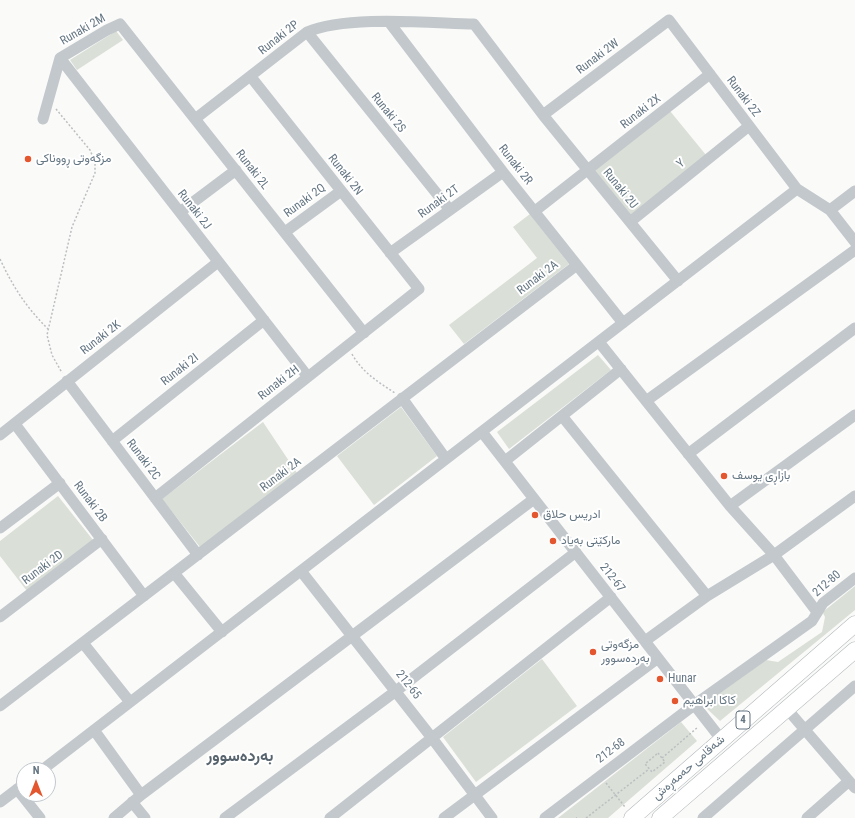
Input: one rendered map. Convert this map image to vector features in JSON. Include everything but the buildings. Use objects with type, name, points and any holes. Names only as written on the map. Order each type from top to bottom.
[{"type":"highway","name":"شەقامی حەمەڕەش","points":[[629,813],[721,740],[855,624]]},
{"type":"highway","name":"شەقامی حەمەڕەش","points":[[660,818],[855,650]]},
{"type":"street","name":"Runaki 2Z","points":[[669,20],[797,189]]},
{"type":"street","name":"Runaki 2W","points":[[543,114],[669,20]]},
{"type":"street","name":"Runaki 2P","points":[[195,119],[306,32],[318,27],[376,21],[474,24],[543,114]]},
{"type":"street","name":"Runaki 2R","points":[[389,22],[503,172],[623,324]]},
{"type":"street","name":"Runaki 2M","points":[[60,58],[120,24]]},
{"type":"street","name":"Runaki 2L","points":[[120,24],[364,333]]},
{"type":"street","name":"Runaki 2S","points":[[306,32],[450,210]]},
{"type":"street","points":[[43,119],[60,58]]},
{"type":"street","name":"Runaki 2J","points":[[60,58],[308,377]]},
{"type":"street","name":"Runaki 2X","points":[[535,212],[710,74]]},
{"type":"street","name":"Runaki 2N","points":[[250,77],[419,289]]},
{"type":"street","name":"Runaki 2U","points":[[543,114],[678,281]]},
{"type":"street","name":"Y","points":[[630,222],[749,126]]},
{"type":"street","points":[[180,212],[236,170]]},
{"type":"street","name":"Runaki 2T","points":[[390,253],[503,172]]},
{"type":"street","points":[[52,762],[797,189],[830,210],[855,242]]},
{"type":"street","name":"Runaki 2Q","points":[[285,232],[341,191]]},
{"type":"street","points":[[830,210],[855,191]]},
{"type":"street","points":[[646,400],[855,250]]},
{"type":"street","name":"Runaki 2K","points":[[0,435],[218,262]]},
{"type":"street","name":"Runaki 2A","points":[[0,706],[577,265]]},
{"type":"street","name":"Runaki 2H","points":[[155,498],[419,289]]},
{"type":"street","name":"Runaki 2I","points":[[112,441],[264,320]]},
{"type":"street","points":[[688,454],[855,328]]},
{"type":"street","points":[[599,342],[730,506],[774,555],[818,612]]},
{"type":"street","points":[[505,461],[621,369]]},
{"type":"street","name":"Runaki 2C","points":[[67,381],[198,555]]},
{"type":"street","points":[[402,398],[446,459]]},
{"type":"street","points":[[730,506],[855,415]]},
{"type":"street","points":[[562,416],[707,596]]},
{"type":"street","name":"Runaki 2B","points":[[15,424],[144,596]]},
{"type":"street","name":"212-67","points":[[482,432],[721,740]]},
{"type":"street","points":[[0,528],[60,483]]},
{"type":"street","points":[[645,641],[707,596],[774,555],[855,496]]},
{"type":"street","points":[[114,818],[137,799],[534,499]]},
{"type":"street","name":"Runaki 2D","points":[[0,617],[102,539]]},
{"type":"street","points":[[225,818],[396,691],[576,552]]},
{"type":"street","name":"212-65","points":[[301,571],[396,691],[492,818]]},
{"type":"street","points":[[174,573],[222,632]]},
{"type":"street","name":"212-80","points":[[694,705],[812,621],[823,603],[855,578]]},
{"type":"street","points":[[330,818],[611,597]]},
{"type":"street","points":[[83,643],[130,702]]},
{"type":"street","points":[[444,818],[474,794],[658,658]]},
{"type":"street","points":[[703,818],[855,686]]},
{"type":"street","name":"212-68","points":[[545,818],[694,705]]},
{"type":"street","points":[[787,708],[852,785],[807,818]]},
{"type":"street","points":[[94,730],[137,799],[145,818]]},
{"type":"street","points":[[0,802],[16,790]]},
{"type":"street","points":[[30,802],[40,818]]},
{"type":"path","points":[[48,100],[90,150],[95,162],[95,174],[72,227],[47,336],[52,355],[67,381]]},
{"type":"path","points":[[0,259],[12,284],[30,311],[48,329]]},
{"type":"path","points":[[347,346],[359,366],[378,383],[402,398]]},
{"type":"path","points":[[662,758],[706,720]]},
{"type":"path","points":[[658,753],[665,762],[652,772],[649,768],[645,764],[658,753]]},
{"type":"path","points":[[586,818],[649,768]]},
{"type":"path","points":[[600,775],[629,813]]},
{"type":"shaded area","points":[[116,31],[123,40],[77,70],[70,60]]},
{"type":"shaded area","points":[[670,111],[706,155],[631,215],[594,170]]},
{"type":"shaded area","points":[[530,214],[569,264],[464,344],[449,325],[537,258],[513,227]]},
{"type":"shaded area","points":[[598,355],[611,370],[509,449],[497,432]]},
{"type":"shaded area","points":[[401,407],[437,456],[374,505],[337,456]]},
{"type":"shaded area","points":[[263,422],[297,473],[200,547],[162,499]]},
{"type":"shaded area","points":[[58,496],[93,540],[27,591],[0,556],[0,541]]},
{"type":"shaded area","points":[[855,586],[855,610],[720,721],[703,705],[766,660],[778,662],[822,632],[825,617],[823,613],[824,611]]},
{"type":"shaded area","points":[[542,659],[577,706],[476,782],[443,737]]},
{"type":"shaded area","points":[[681,722],[697,741],[608,818],[558,818]]},
{"type":"place","name":"مزگەوتی ڕووناکی","points":[[28,159]]},
{"type":"place","name":"بازاڕی یوسف","points":[[724,476]]},
{"type":"place","name":"ادريس حلاق","points":[[535,515]]},
{"type":"place","name":"مارکێتی بەیاد","points":[[553,541]]},
{"type":"place","name":"مزگەوتی بەردەسوور","points":[[593,652]]},
{"type":"place","name":"Hunar","points":[[660,679]]},
{"type":"place","name":"کاکا ابراهيم","points":[[675,701]]},
{"type":"district","name":"بەردەسوور","points":[[240,757]]}]
